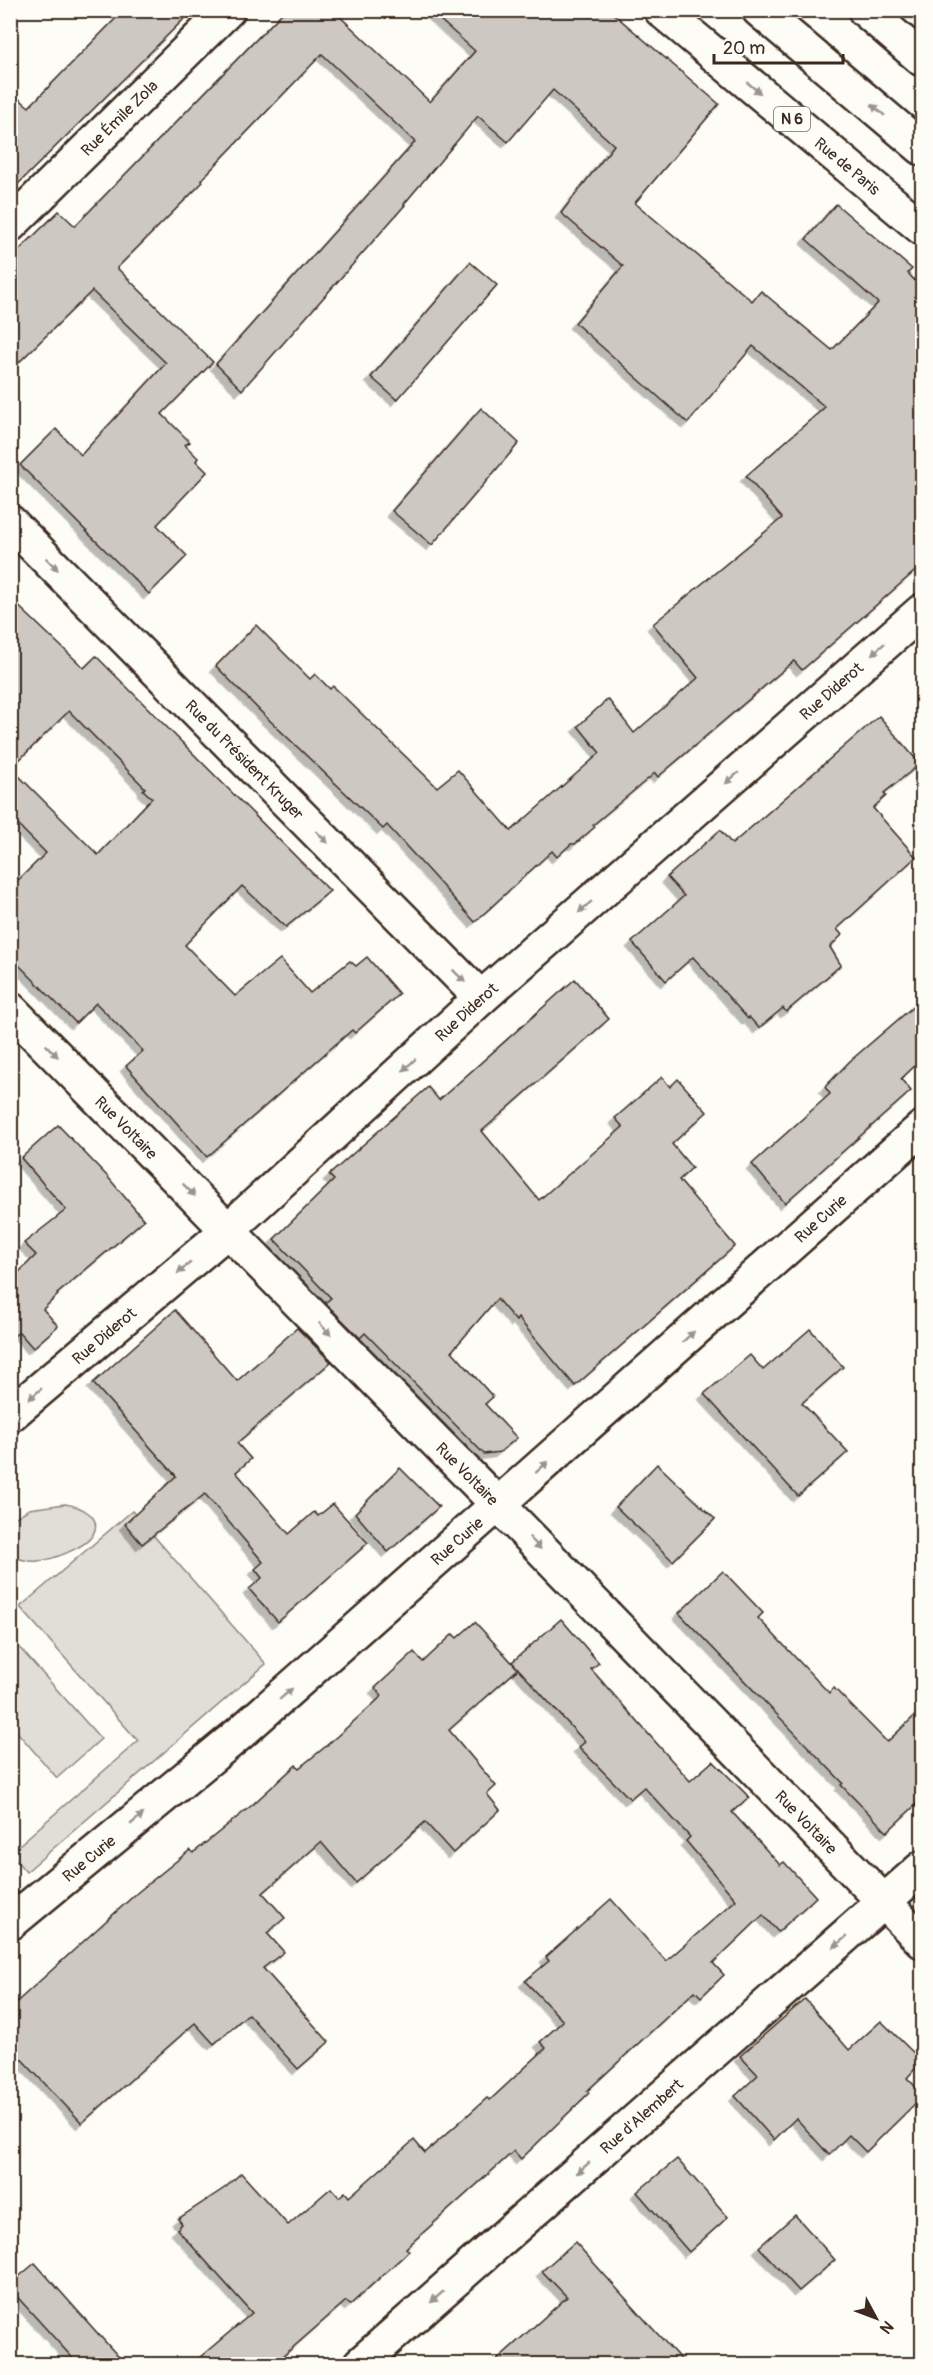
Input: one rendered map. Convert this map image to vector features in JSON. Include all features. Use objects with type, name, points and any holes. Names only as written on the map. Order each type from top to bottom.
[{"type":"street","name":"Rue Émile Zola","points":[[10,225],[228,10]]},
{"type":"street","name":"Rue de Paris","points":[[661,10],[922,228]]},
{"type":"street","points":[[759,10],[922,148]]},
{"type":"street","points":[[865,10],[922,59]]},
{"type":"street","name":"Rue du Président Kruger","points":[[10,522],[481,998]]},
{"type":"street","name":"Rue Diderot","points":[[10,1415],[228,1230],[481,998],[922,611]]},
{"type":"street","name":"Rue Voltaire","points":[[10,1009],[922,1941]]},
{"type":"street","name":"Rue Curie","points":[[10,1923],[240,1734],[922,1128]]},
{"type":"street","name":"Rue d'Alembert","points":[[360,2364],[922,1868]]},
{"type":"shaded area","points":[[899,11],[922,11],[922,30]]},
{"type":"shaded area","points":[[65,1504],[89,1513],[93,1518],[95,1529],[88,1540],[67,1553],[44,1560],[28,1561],[11,1556],[11,1520],[29,1509]]},
{"type":"shaded area","points":[[132,1511],[266,1664],[26,1872],[10,1853],[138,1741],[20,1607]]},
{"type":"shaded area","points":[[18,1646],[101,1739],[57,1778],[11,1725],[11,1653]]},
{"type":"building","points":[[124,10],[193,10],[10,192],[10,91],[29,107]]},
{"type":"building","points":[[285,10],[333,10],[430,102],[475,51],[429,10],[609,10],[719,104],[635,203],[752,301],[761,291],[832,350],[878,303],[806,239],[836,204],[912,269],[908,273],[922,289],[922,565],[802,670],[794,661],[658,777],[655,773],[593,825],[595,827],[575,844],[571,844],[557,857],[552,851],[475,922],[387,825],[383,829],[216,666],[256,625],[310,679],[315,674],[330,689],[333,686],[437,787],[458,770],[511,831],[600,753],[578,726],[608,699],[634,733],[698,678],[653,624],[782,518],[746,476],[825,407],[753,346],[688,423],[575,323],[623,266],[561,213],[614,145],[553,90],[508,142],[478,116],[405,205],[242,390],[216,364],[415,142],[322,54],[201,180],[203,182],[117,268],[213,362],[162,414],[190,442],[185,445],[198,458],[196,461],[207,472],[157,525],[187,556],[149,594],[20,465],[56,429],[81,455],[166,363],[92,291],[10,371],[10,259],[59,211],[75,226]]},
{"type":"building","points":[[470,262],[497,285],[397,400],[371,377]]},
{"type":"building","points":[[481,408],[519,443],[432,545],[392,511]]},
{"type":"building","points":[[10,598],[84,668],[96,656],[330,891],[286,927],[242,886],[185,945],[235,996],[280,959],[310,993],[350,961],[356,966],[367,957],[399,994],[355,1033],[352,1030],[207,1157],[126,1066],[143,1051],[96,1003],[76,1023],[10,956],[10,888],[46,853],[10,817]],"holes":[[[69,711],[145,788],[143,790],[152,798],[98,855],[11,768]]]},
{"type":"building","points":[[879,716],[920,764],[884,793],[886,796],[873,808],[916,857],[837,929],[842,935],[830,947],[841,965],[786,1012],[783,1008],[759,1028],[749,1017],[748,1019],[693,957],[666,981],[632,942],[684,896],[667,877],[720,830],[732,844]]},
{"type":"building","points":[[575,979],[609,1019],[482,1131],[539,1200],[623,1127],[615,1118],[662,1077],[670,1087],[678,1079],[707,1112],[672,1144],[692,1168],[679,1180],[735,1246],[575,1386],[518,1318],[516,1321],[497,1299],[452,1351],[493,1397],[485,1404],[517,1438],[500,1452],[484,1454],[365,1333],[360,1338],[325,1303],[331,1298],[274,1239],[334,1180],[329,1175],[428,1087],[439,1100]]},
{"type":"building","points":[[922,999],[922,1059],[901,1079],[911,1091],[785,1203],[752,1164],[830,1094],[825,1087],[850,1061]]},
{"type":"building","points":[[58,1125],[107,1176],[144,1220],[57,1294],[43,1309],[58,1326],[33,1348],[19,1332],[10,1339],[10,1270],[15,1276],[36,1255],[24,1243],[66,1210],[21,1158]]},
{"type":"building","points":[[175,1310],[237,1381],[297,1328],[331,1362],[237,1443],[251,1459],[236,1472],[289,1534],[314,1512],[318,1516],[333,1504],[368,1543],[278,1622],[249,1589],[262,1578],[255,1569],[263,1562],[205,1494],[142,1544],[125,1524],[176,1476],[93,1383]]},
{"type":"building","points":[[810,1329],[843,1367],[802,1403],[848,1452],[798,1496],[704,1394],[750,1355],[763,1370]]},
{"type":"building","points":[[657,1464],[715,1519],[673,1561],[616,1507]]},
{"type":"building","points":[[400,1468],[439,1507],[388,1552],[355,1513]]},
{"type":"building","points":[[723,1571],[763,1613],[758,1618],[829,1693],[834,1688],[887,1742],[922,1709],[922,1799],[887,1832],[841,1785],[843,1783],[679,1613]]},
{"type":"building","points":[[561,1619],[599,1663],[591,1669],[690,1781],[713,1761],[749,1797],[732,1812],[780,1865],[784,1862],[816,1897],[778,1932],[763,1915],[713,1963],[724,1975],[701,1997],[695,1991],[587,2091],[589,2093],[521,2159],[514,2151],[406,2248],[409,2251],[350,2305],[346,2301],[274,2364],[192,2364],[252,2313],[177,2229],[182,2224],[178,2219],[226,2187],[241,2173],[288,2225],[331,2188],[339,2197],[345,2192],[349,2197],[414,2140],[425,2153],[487,2098],[490,2100],[546,2048],[540,2042],[563,2021],[525,1981],[549,1961],[546,1957],[611,1899],[666,1961],[736,1900],[686,1841],[690,1837],[644,1787],[630,1799],[579,1747],[585,1742],[512,1662]]},
{"type":"building","points":[[475,1622],[518,1669],[449,1730],[496,1786],[487,1794],[500,1810],[453,1853],[425,1822],[356,1883],[321,1842],[263,1893],[285,1918],[267,1933],[284,1952],[263,1968],[329,2042],[298,2069],[248,2014],[214,2044],[195,2023],[82,2123],[10,2047],[10,2008],[138,1892],[190,1850],[193,1853],[251,1806],[296,1765],[299,1768],[325,1747],[382,1696],[375,1688],[414,1652],[423,1662],[453,1634],[457,1638]]},
{"type":"building","points":[[805,1999],[849,2050],[881,2021],[922,2061],[907,2078],[922,2093],[922,2097],[866,2152],[849,2135],[829,2155],[796,2118],[774,2140],[735,2096],[758,2075],[740,2056]]},
{"type":"building","points":[[677,2159],[728,2217],[689,2252],[637,2192]]},
{"type":"building","points":[[795,2215],[835,2260],[799,2291],[759,2247]]},
{"type":"building","points":[[575,2242],[685,2364],[492,2364],[567,2297],[542,2271]]},
{"type":"building","points":[[35,2263],[125,2364],[78,2364],[10,2289],[10,2284]]}]
